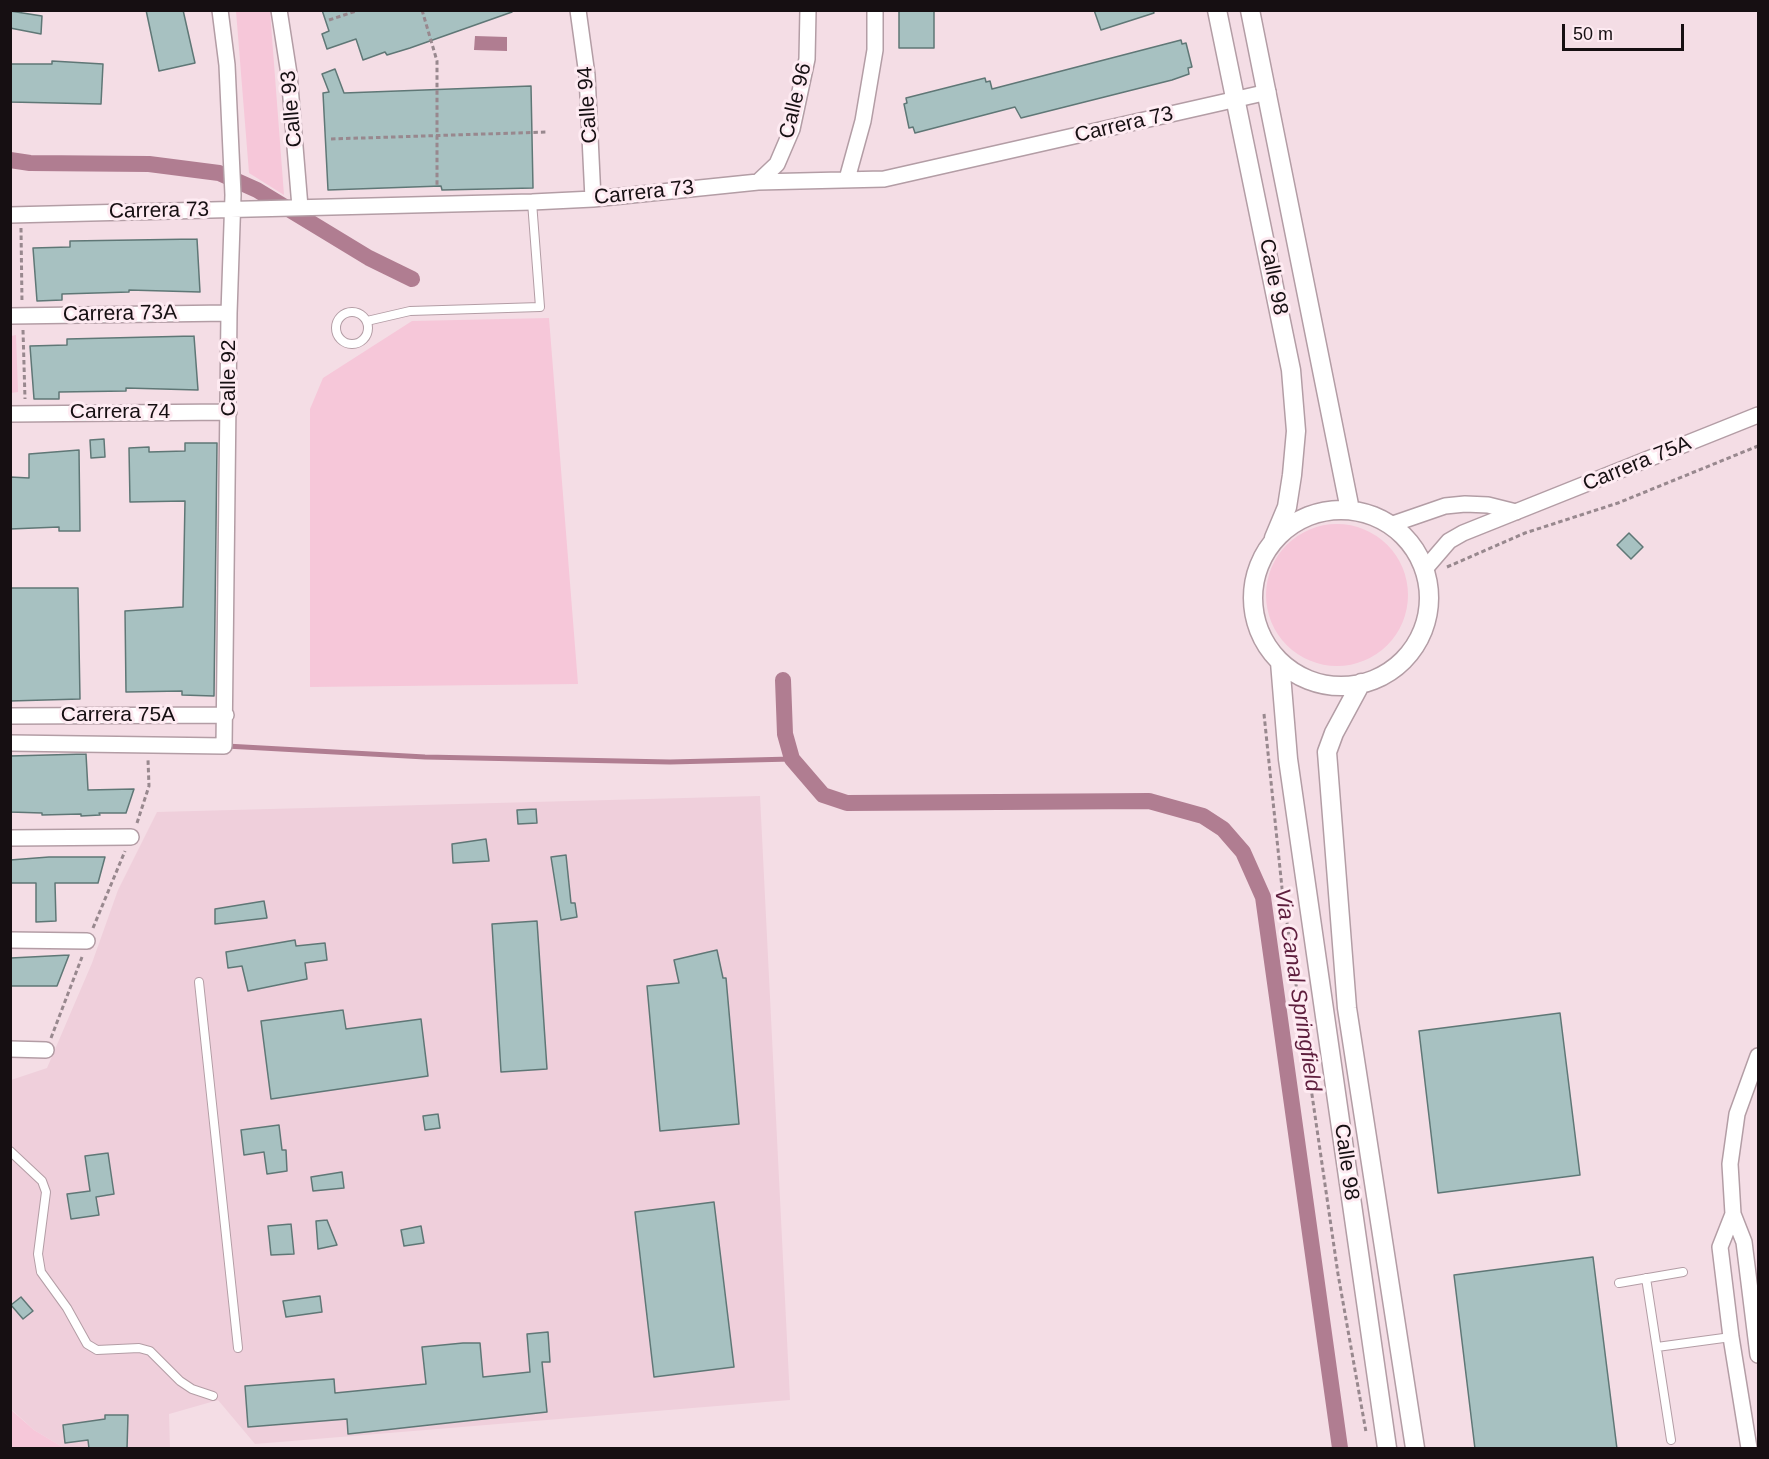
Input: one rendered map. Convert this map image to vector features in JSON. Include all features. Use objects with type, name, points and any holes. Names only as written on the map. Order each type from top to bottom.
[{"type":"street","name":"Calle 92","points":[[220,10],[227,65],[233,202],[229,313],[224,746]]},
{"type":"street","name":"Calle 93","points":[[279,10],[290,74],[297,207]]},
{"type":"street","name":"Calle 94","points":[[578,10],[587,75],[593,199]]},
{"type":"street","name":"Calle 96","points":[[758,182],[777,164],[792,129],[807,59],[808,10]]},
{"type":"street","points":[[847,179],[864,121],[875,50],[875,10]]},
{"type":"street","name":"Calle 98","points":[[1217,10],[1238,99],[1292,380],[1296,431],[1292,475],[1287,507],[1272,543]]},
{"type":"street","name":"Calle 98","points":[[1250,10],[1350,510]]},
{"type":"street","name":"Carrera 73","points":[[10,215],[233,202],[297,207],[532,202],[593,199],[758,182],[884,179],[1268,92]]},
{"type":"street","name":"Carrera 73A","points":[[10,316],[229,313]]},
{"type":"street","name":"Carrera 74","points":[[10,414],[229,412]]},
{"type":"street","name":"Carrera 75A","points":[[1424,570],[1449,541],[1758,415]]},
{"type":"street","points":[[1390,525],[1445,506],[1465,504],[1488,505],[1515,513]]},
{"type":"street","points":[[1335,510],[1350,510],[1378,518],[1390,525],[1411,544],[1424,570],[1429,599],[1424,627],[1417,641],[1399,663],[1375,679],[1361,683],[1339,686],[1318,683],[1291,671],[1270,651],[1257,626],[1253,597],[1258,568],[1272,543],[1282,532],[1307,517],[1335,510]]},
{"type":"street","name":"Calle 98","points":[[1280,662],[1288,759],[1387,1449]]},
{"type":"street","name":"Calle 98","points":[[1361,683],[1334,733],[1327,752],[1347,1008],[1415,1449]]},
{"type":"street","name":"Carrera 75A","points":[[10,716],[226,715]]},
{"type":"street","name":"Carrera 75A","points":[[10,743],[224,746]]},
{"type":"street","points":[[10,838],[131,837]]},
{"type":"street","points":[[10,940],[87,941]]},
{"type":"street","points":[[10,1049],[46,1050]]},
{"type":"street","points":[[1758,1056],[1737,1114],[1730,1164],[1732,1214],[1744,1242],[1758,1355]]},
{"type":"street","points":[[1732,1214],[1720,1247],[1731,1337],[1752,1428],[1749,1449]]},
{"type":"lane","points":[[367,321],[410,310],[540,307],[532,202]]},
{"type":"lane","points":[[345,313],[360,314],[367,321],[368,332],[356,344],[346,343],[338,335],[338,320],[345,313]]},
{"type":"lane","points":[[199,982],[237,1348]]},
{"type":"lane","points":[[10,1151],[42,1181],[46,1192],[38,1254],[41,1272],[67,1308],[87,1344],[97,1350],[139,1348],[150,1351],[180,1381],[192,1389],[213,1396]]},
{"type":"lane","points":[[1619,1283],[1683,1272]]},
{"type":"lane","points":[[1646,1278],[1671,1440]]},
{"type":"lane","points":[[1657,1347],[1731,1337]]},
{"type":"path","points":[[329,20],[359,10]]},
{"type":"path","points":[[422,10],[436,61],[437,187]]},
{"type":"path","points":[[332,139],[546,132]]},
{"type":"path","points":[[1424,570],[1436,572],[1525,533],[1618,503],[1758,446]]},
{"type":"path","points":[[1264,714],[1286,911],[1338,1274],[1367,1437]]},
{"type":"path","points":[[46,1050],[149,786],[147,746]]},
{"type":"shaded area","points":[[236,11],[270,11],[284,195],[249,173]]},
{"type":"shaded area","points":[[475,36],[507,37],[507,51],[474,50]]},
{"type":"shaded area","points":[[549,318],[578,684],[310,687],[310,409],[323,378],[412,321]]},
{"type":"shaded area","points":[[16,335],[18,392],[11,393],[11,336]]},
{"type":"shaded area","points":[[1337,524],[1364,529],[1387,545],[1403,568],[1408,595],[1403,622],[1387,645],[1364,661],[1337,666],[1310,661],[1287,645],[1271,622],[1266,595],[1271,568],[1287,545],[1310,529]]},
{"type":"shaded area","points":[[760,796],[790,1400],[255,1444],[218,1400],[169,1414],[170,1448],[64,1448],[34,1430],[11,1409],[11,1080],[47,1068],[92,963],[118,890],[157,812]]},
{"type":"shaded area","points":[[10,1409],[34,1430],[64,1448],[11,1448]]},
{"type":"building","points":[[146,10],[183,10],[195,63],[159,71]]},
{"type":"building","points":[[322,10],[512,10],[512,12],[410,48],[387,55],[385,52],[363,60],[356,39],[327,49],[322,34],[329,31]]},
{"type":"building","points":[[899,10],[934,10],[934,48],[899,48]]},
{"type":"building","points":[[1094,10],[1153,10],[1154,13],[1101,30]]},
{"type":"building","points":[[10,11],[42,16],[41,34],[10,28]]},
{"type":"building","points":[[1181,40],[1182,44],[1186,43],[1192,67],[1188,68],[1189,74],[1172,80],[1021,118],[1015,107],[915,133],[913,127],[909,128],[904,104],[907,103],[906,98],[985,78],[986,82],[990,81],[992,89]]},
{"type":"building","points":[[52,61],[103,64],[101,104],[10,102],[10,64],[52,64]]},
{"type":"building","points":[[335,69],[344,93],[531,86],[533,188],[442,190],[441,186],[328,190],[323,93],[329,92],[322,74]]},
{"type":"building","points":[[197,239],[200,292],[129,290],[129,292],[62,294],[62,300],[37,301],[33,248],[70,247],[70,241]]},
{"type":"building","points":[[194,336],[198,390],[126,388],[126,391],[59,392],[59,399],[34,399],[30,346],[67,345],[67,339]]},
{"type":"building","points":[[104,439],[105,457],[91,458],[90,440]]},
{"type":"building","points":[[185,443],[217,443],[214,696],[182,695],[182,691],[126,692],[125,611],[183,607],[185,501],[130,502],[129,448],[149,447],[149,452],[185,451]]},
{"type":"building","points":[[79,450],[80,531],[59,531],[59,527],[10,529],[10,477],[29,478],[29,454]]},
{"type":"building","points":[[1629,533],[1643,547],[1631,559],[1617,545]]},
{"type":"building","points":[[10,588],[78,588],[80,699],[10,701]]},
{"type":"building","points":[[86,754],[88,790],[134,789],[126,813],[81,816],[81,814],[42,815],[42,813],[10,812],[10,756]]},
{"type":"building","points":[[536,809],[537,823],[518,824],[517,810]]},
{"type":"building","points":[[486,839],[489,861],[453,863],[452,844]]},
{"type":"building","points":[[566,855],[571,903],[575,903],[577,917],[561,920],[551,857]]},
{"type":"building","points":[[105,857],[98,883],[55,883],[56,921],[36,922],[36,883],[10,883],[10,860]]},
{"type":"building","points":[[264,901],[267,918],[215,924],[215,909]]},
{"type":"building","points":[[537,921],[547,1069],[501,1072],[492,924]]},
{"type":"building","points":[[295,940],[296,946],[325,943],[327,960],[305,963],[307,979],[248,991],[242,966],[228,968],[226,952]]},
{"type":"building","points":[[717,950],[723,978],[726,978],[739,1124],[660,1131],[647,986],[679,983],[674,960]]},
{"type":"building","points":[[69,955],[57,986],[11,986],[11,958]]},
{"type":"building","points":[[343,1010],[346,1029],[421,1019],[428,1076],[271,1099],[261,1021]]},
{"type":"building","points":[[1560,1013],[1580,1175],[1438,1193],[1419,1031]]},
{"type":"building","points":[[438,1114],[440,1128],[425,1130],[423,1116]]},
{"type":"building","points":[[279,1125],[282,1150],[286,1150],[287,1171],[267,1174],[264,1152],[244,1155],[241,1130]]},
{"type":"building","points":[[108,1153],[114,1194],[96,1197],[99,1215],[71,1219],[67,1194],[90,1191],[85,1156]]},
{"type":"building","points":[[342,1172],[344,1188],[313,1191],[311,1177]]},
{"type":"building","points":[[714,1202],[734,1367],[654,1377],[635,1212]]},
{"type":"building","points":[[327,1220],[337,1245],[318,1249],[316,1221]]},
{"type":"building","points":[[291,1224],[294,1254],[271,1255],[268,1226]]},
{"type":"building","points":[[421,1226],[424,1243],[404,1246],[401,1230]]},
{"type":"building","points":[[1593,1257],[1617,1449],[1475,1449],[1454,1275]]},
{"type":"building","points":[[320,1296],[322,1312],[286,1317],[283,1301]]},
{"type":"building","points":[[21,1297],[33,1311],[23,1319],[11,1305]]},
{"type":"building","points":[[548,1332],[550,1362],[542,1362],[547,1412],[348,1434],[347,1419],[248,1427],[245,1386],[334,1379],[335,1393],[426,1384],[422,1347],[463,1343],[480,1343],[483,1377],[530,1372],[527,1334]]},
{"type":"building","points":[[105,1415],[128,1415],[127,1449],[89,1449],[88,1440],[65,1443],[63,1425],[105,1419]]},
{"type":"waterway","name":"Via Canal Springfield","points":[[10,160],[30,163],[149,164],[219,173],[257,190],[369,258],[412,279]]},
{"type":"waterway","name":"Via Canal Springfield","points":[[783,680],[785,734],[792,759],[823,795],[847,803],[1149,801],[1203,816],[1223,829],[1243,852],[1263,897],[1340,1448]]},
{"type":"waterway","points":[[226,746],[425,757],[670,762],[792,759]]}]
